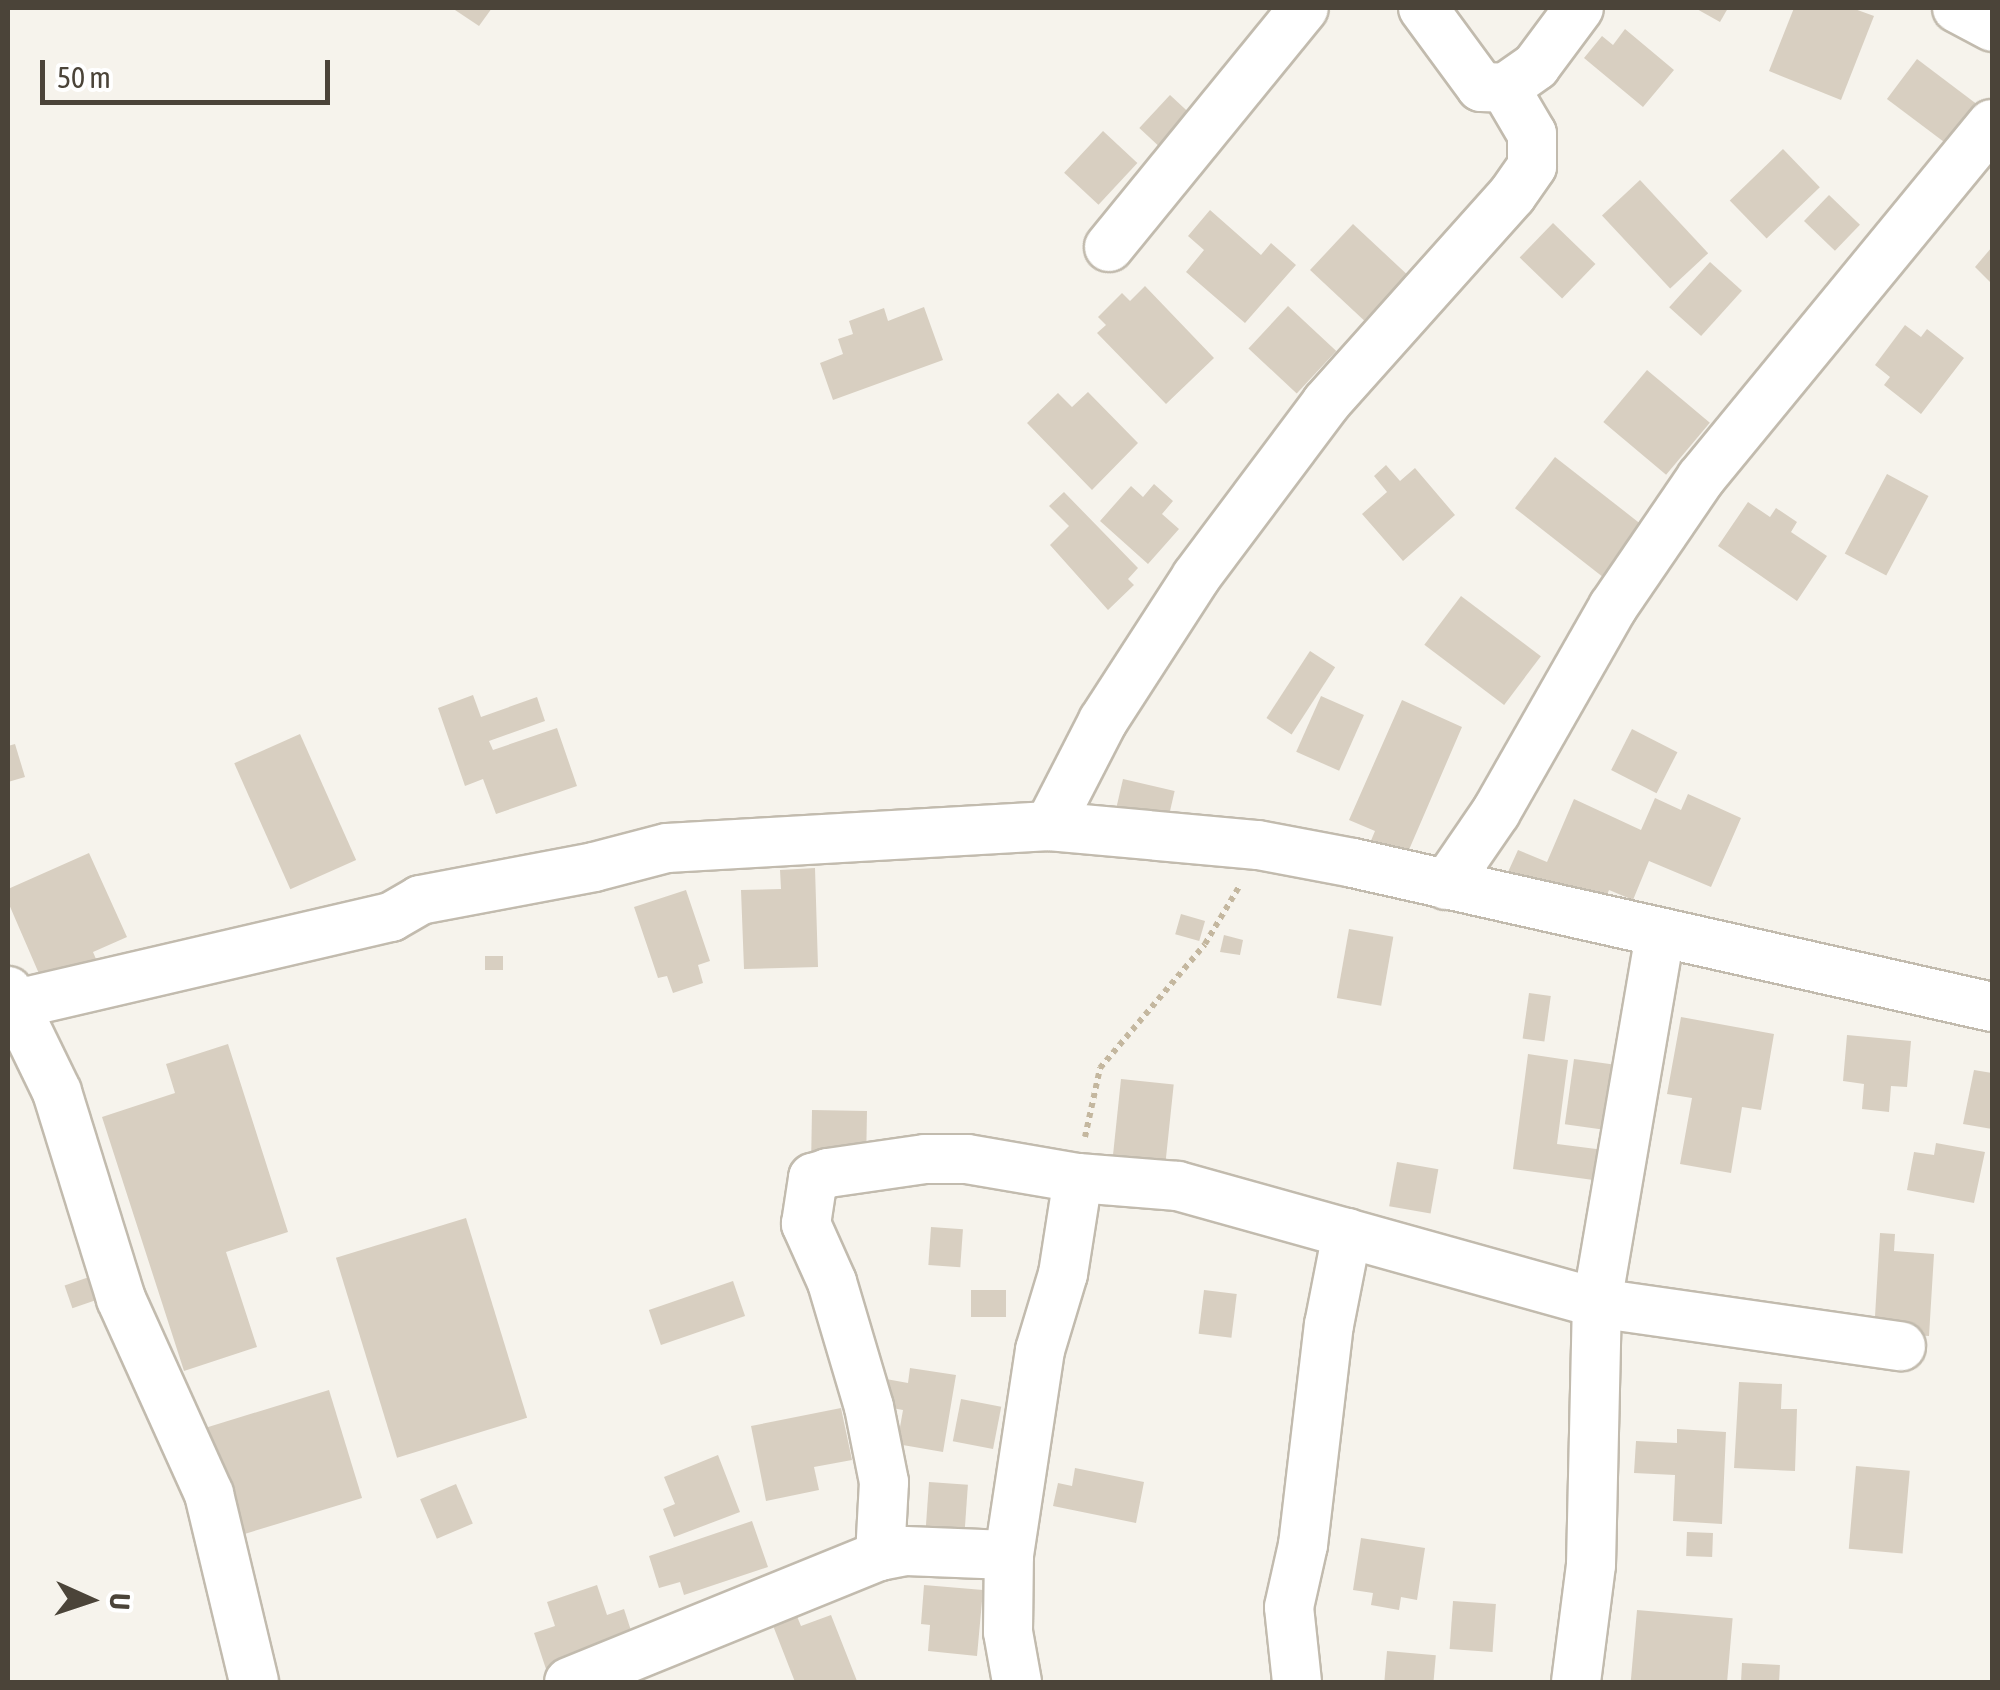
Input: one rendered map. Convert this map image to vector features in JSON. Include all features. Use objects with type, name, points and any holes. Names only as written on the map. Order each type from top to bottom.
[{"type":"street","points":[[1109,247],[1304,8]]},
{"type":"street","points":[[1423,8],[1481,88],[1505,88],[1536,66],[1579,8]]},
{"type":"street","points":[[1957,8],[1992,27]]},
{"type":"street","points":[[1049,826],[1103,720],[1196,577],[1326,403],[1512,194],[1532,166],[1532,134],[1505,88]]},
{"type":"street","points":[[1446,885],[1496,812],[1613,608],[1701,478],[1992,124]]},
{"type":"street","points":[[254,1682],[209,1494],[120,1298],[57,1092],[12,997],[391,917],[420,900],[594,867],[667,848],[1049,826],[1258,845],[1992,1007]]},
{"type":"street","points":[[1576,1682],[1591,1564],[1598,1303],[1660,935]]},
{"type":"street","points":[[880,1556],[884,1482],[854,1353],[832,1282],[806,1224],[813,1178],[939,1159],[968,1159],[1078,1178],[1178,1186],[1598,1303],[1901,1346]]},
{"type":"street","points":[[1017,1682],[1008,1632],[1009,1555],[1040,1350],[1063,1274],[1078,1178]]},
{"type":"street","points":[[1297,1682],[1290,1606],[1303,1545],[1329,1325],[1347,1233]]},
{"type":"street","points":[[570,1682],[880,1556],[905,1551],[1009,1555]]},
{"type":"path","points":[[1078,1178],[1100,1068],[1205,944],[1228,908],[1258,845]]},
{"type":"building","points":[[452,8],[492,8],[479,26]]},
{"type":"building","points":[[1695,8],[1728,8],[1720,22]]},
{"type":"building","points":[[1794,8],[1852,8],[1874,16],[1841,100],[1769,71]]},
{"type":"building","points":[[1625,29],[1674,70],[1643,107],[1584,58],[1602,36],[1613,45]]},
{"type":"building","points":[[1917,59],[1977,104],[1947,144],[1887,99]]},
{"type":"building","points":[[1170,95],[1207,129],[1176,162],[1139,128]]},
{"type":"building","points":[[1103,131],[1137,163],[1098,205],[1064,173]]},
{"type":"building","points":[[1783,149],[1820,187],[1767,239],[1730,200]]},
{"type":"building","points":[[1640,180],[1708,253],[1670,289],[1602,215]]},
{"type":"building","points":[[1829,195],[1860,225],[1835,251],[1804,221]]},
{"type":"building","points":[[1210,210],[1261,255],[1271,243],[1296,265],[1245,323],[1186,272],[1204,250],[1188,236]]},
{"type":"building","points":[[1553,223],[1595,264],[1562,299],[1520,258]]},
{"type":"building","points":[[1353,224],[1407,274],[1364,321],[1310,270]]},
{"type":"building","points":[[1992,247],[1992,284],[1975,267]]},
{"type":"building","points":[[1710,262],[1742,291],[1701,336],[1669,307]]},
{"type":"building","points":[[1145,286],[1214,358],[1166,404],[1097,333],[1106,325],[1098,317],[1122,293],[1130,301]]},
{"type":"building","points":[[1288,306],[1336,351],[1297,393],[1248,348]]},
{"type":"building","points":[[924,307],[943,360],[833,400],[820,363],[843,354],[838,339],[853,334],[849,321],[884,308],[888,321]]},
{"type":"building","points":[[1905,325],[1921,337],[1927,329],[1964,358],[1921,414],[1884,385],[1890,377],[1875,365]]},
{"type":"building","points":[[1647,370],[1710,423],[1666,475],[1603,422]]},
{"type":"building","points":[[1088,392],[1138,443],[1092,490],[1027,423],[1058,393],[1072,407]]},
{"type":"building","points":[[1555,457],[1646,528],[1606,580],[1515,508]]},
{"type":"building","points":[[1386,465],[1400,481],[1415,468],[1455,515],[1403,561],[1362,514],[1387,492],[1374,476]]},
{"type":"building","points":[[1887,474],[1928,496],[1886,576],[1845,553]]},
{"type":"building","points":[[1154,484],[1173,501],[1162,514],[1179,529],[1148,564],[1100,521],[1131,486],[1143,497]]},
{"type":"building","points":[[1064,492],[1138,568],[1128,579],[1134,585],[1108,610],[1050,545],[1069,526],[1049,506]]},
{"type":"building","points":[[1748,502],[1770,517],[1776,508],[1797,522],[1791,532],[1827,556],[1797,601],[1718,546]]},
{"type":"building","points":[[1461,596],[1541,656],[1504,705],[1424,645]]},
{"type":"building","points":[[1310,651],[1335,667],[1292,734],[1266,718]]},
{"type":"building","points":[[473,695],[481,717],[537,697],[545,721],[489,741],[493,750],[557,728],[577,786],[496,814],[483,779],[465,786],[438,708]]},
{"type":"building","points":[[1321,696],[1364,715],[1339,771],[1296,752]]},
{"type":"building","points":[[1402,700],[1462,727],[1405,859],[1370,843],[1375,831],[1349,820]]},
{"type":"building","points":[[1632,729],[1677,752],[1657,793],[1611,770]]},
{"type":"building","points":[[300,734],[356,860],[290,889],[234,763]]},
{"type":"building","points":[[15,744],[25,777],[8,782],[8,746]]},
{"type":"building","points":[[1123,779],[1175,791],[1164,836],[1113,824]]},
{"type":"building","points":[[1688,794],[1741,818],[1711,887],[1649,861],[1633,900],[1609,890],[1600,911],[1508,872],[1518,850],[1547,862],[1574,799],[1641,830],[1655,798],[1681,810]]},
{"type":"building","points":[[89,853],[127,937],[93,952],[96,959],[62,974],[59,967],[40,976],[8,902],[8,889]]},
{"type":"building","points":[[815,868],[818,967],[744,969],[741,890],[781,889],[780,870]]},
{"type":"building","points":[[686,890],[710,961],[698,965],[703,983],[673,993],[667,976],[658,978],[634,907]]},
{"type":"building","points":[[1181,914],[1205,921],[1199,941],[1175,934]]},
{"type":"building","points":[[1349,929],[1393,937],[1381,1006],[1337,998]]},
{"type":"building","points":[[1224,935],[1243,940],[1240,955],[1220,952]]},
{"type":"building","points":[[485,956],[503,956],[503,970],[485,970]]},
{"type":"building","points":[[1529,993],[1551,996],[1544,1042],[1523,1039]]},
{"type":"building","points":[[1681,1017],[1774,1034],[1761,1110],[1742,1107],[1731,1173],[1680,1164],[1692,1098],[1667,1094]]},
{"type":"building","points":[[1847,1035],[1911,1041],[1907,1087],[1891,1086],[1889,1112],[1862,1109],[1864,1084],[1843,1081]]},
{"type":"building","points":[[228,1044],[288,1232],[226,1252],[257,1347],[184,1371],[102,1117],[175,1093],[166,1064]]},
{"type":"building","points":[[1528,1054],[1568,1060],[1557,1144],[1612,1151],[1608,1182],[1513,1169]]},
{"type":"building","points":[[1574,1059],[1619,1065],[1609,1131],[1565,1124]]},
{"type":"building","points":[[1974,1070],[1992,1073],[1992,1129],[1963,1124]]},
{"type":"building","points":[[1121,1079],[1174,1085],[1165,1168],[1112,1163]]},
{"type":"building","points":[[812,1110],[867,1111],[866,1158],[811,1157]]},
{"type":"building","points":[[1936,1143],[1985,1152],[1974,1203],[1907,1190],[1914,1152],[1934,1155]]},
{"type":"building","points":[[1397,1162],[1438,1169],[1431,1214],[1389,1206]]},
{"type":"building","points":[[466,1218],[527,1418],[397,1458],[336,1258]]},
{"type":"building","points":[[931,1227],[963,1229],[960,1267],[928,1265]]},
{"type":"building","points":[[1880,1233],[1895,1234],[1894,1251],[1934,1254],[1929,1336],[1874,1333]]},
{"type":"building","points":[[92,1276],[100,1299],[72,1308],[65,1285]]},
{"type":"building","points":[[733,1281],[745,1316],[661,1345],[649,1310]]},
{"type":"building","points":[[971,1290],[1006,1290],[1006,1317],[971,1317]]},
{"type":"building","points":[[1204,1290],[1237,1294],[1231,1338],[1199,1334]]},
{"type":"building","points":[[910,1368],[956,1375],[943,1452],[897,1444],[903,1410],[881,1406],[886,1379],[908,1383]]},
{"type":"building","points":[[1739,1382],[1782,1384],[1781,1409],[1797,1409],[1795,1471],[1734,1468]]},
{"type":"building","points":[[329,1390],[362,1498],[229,1539],[196,1431]]},
{"type":"building","points":[[961,1399],[1001,1407],[993,1449],[953,1441]]},
{"type":"building","points":[[841,1408],[852,1460],[814,1467],[819,1490],[766,1501],[751,1426]]},
{"type":"building","points":[[1677,1429],[1726,1432],[1722,1524],[1673,1521],[1675,1475],[1634,1473],[1636,1441],[1677,1443]]},
{"type":"building","points":[[718,1455],[740,1512],[674,1537],[663,1509],[675,1504],[664,1477]]},
{"type":"building","points":[[1856,1466],[1910,1471],[1903,1553],[1849,1549]]},
{"type":"building","points":[[1075,1468],[1144,1482],[1136,1523],[1053,1506],[1058,1483],[1072,1486]]},
{"type":"building","points":[[929,1482],[968,1485],[964,1548],[925,1545]]},
{"type":"building","points":[[456,1484],[473,1524],[437,1539],[420,1499]]},
{"type":"building","points":[[752,1521],[768,1567],[684,1595],[680,1582],[659,1588],[649,1556]]},
{"type":"building","points":[[1687,1532],[1713,1533],[1712,1557],[1686,1556]]},
{"type":"building","points":[[1361,1538],[1425,1548],[1417,1600],[1401,1597],[1399,1610],[1371,1605],[1373,1593],[1353,1590]]},
{"type":"building","points":[[597,1585],[607,1615],[624,1609],[637,1649],[549,1678],[534,1633],[555,1626],[547,1602]]},
{"type":"building","points":[[924,1585],[983,1590],[977,1656],[928,1651],[930,1625],[921,1624]]},
{"type":"building","points":[[1453,1601],[1496,1604],[1493,1652],[1450,1649]]},
{"type":"building","points":[[1637,1610],[1733,1618],[1727,1682],[1631,1682]]},
{"type":"building","points":[[796,1614],[801,1626],[831,1615],[857,1681],[795,1682],[772,1623]]},
{"type":"building","points":[[1387,1651],[1436,1655],[1433,1682],[1384,1682]]},
{"type":"building","points":[[1742,1663],[1780,1665],[1779,1682],[1741,1682]]}]
